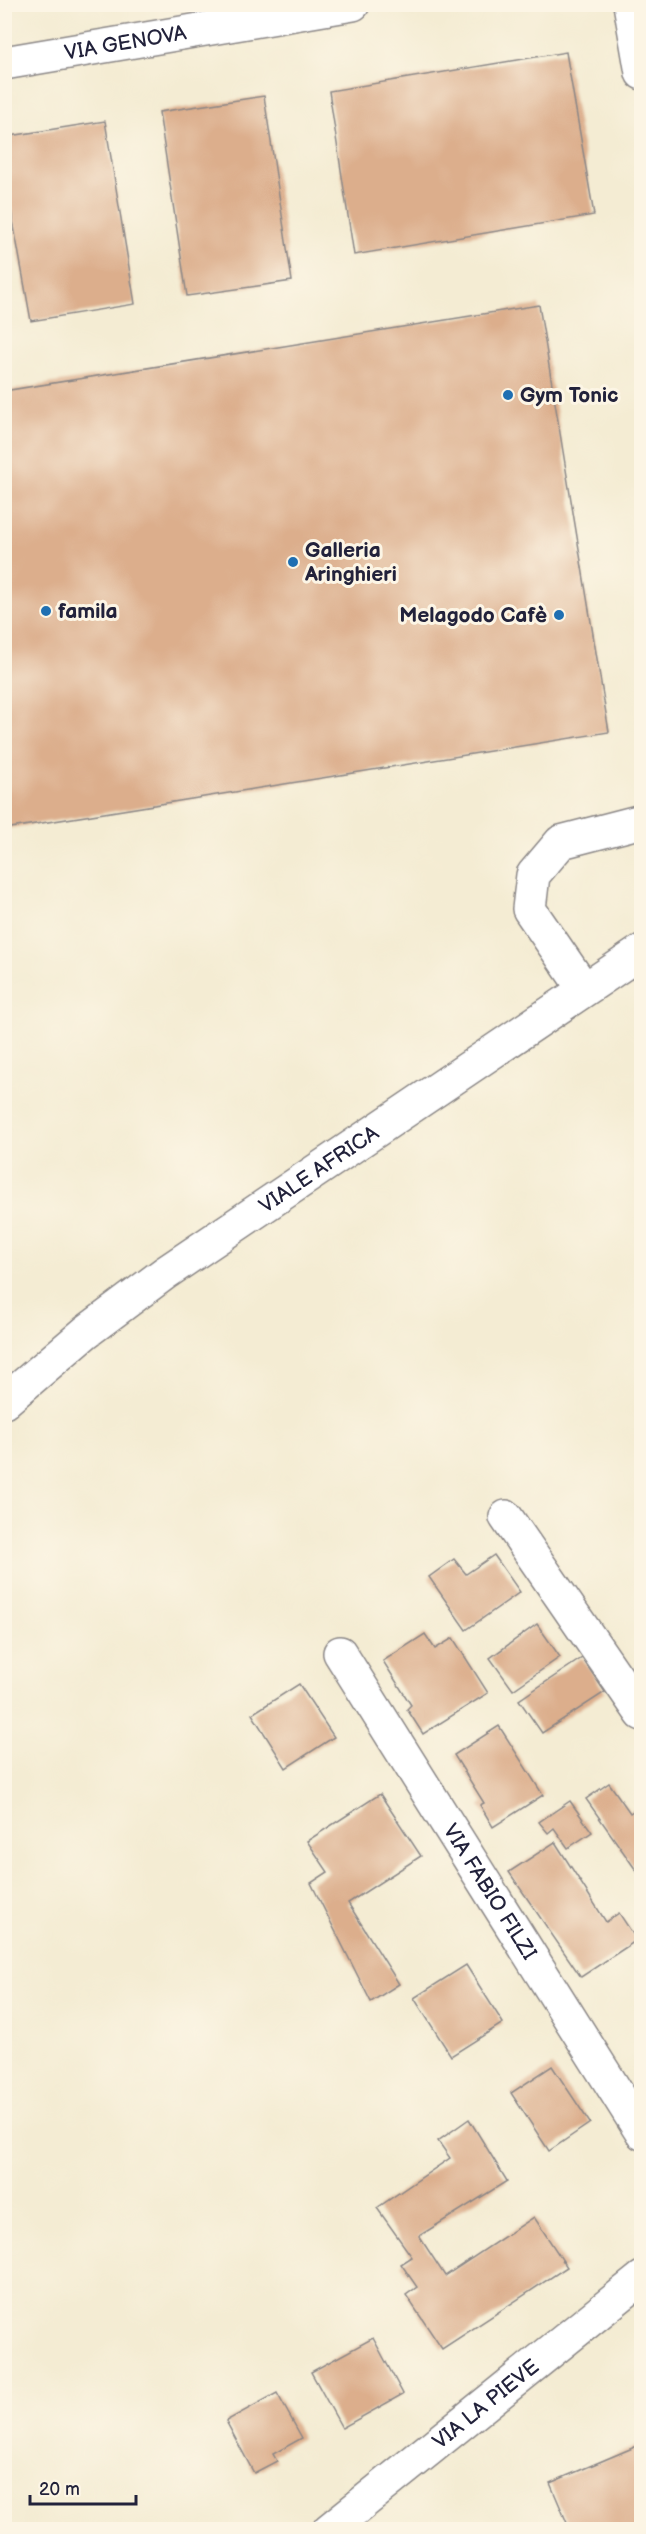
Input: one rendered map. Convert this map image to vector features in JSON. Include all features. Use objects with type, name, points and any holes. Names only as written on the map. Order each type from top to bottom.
[{"type":"street","name":"VIA GENOVA","points":[[4,63],[353,4]]},
{"type":"street","points":[[630,4],[642,73]]},
{"type":"street","points":[[585,989],[529,909],[533,875],[561,842],[642,821]]},
{"type":"street","name":"VIALE AFRICA","points":[[4,1402],[86,1332],[165,1273],[642,951]]},
{"type":"street","points":[[506,1517],[642,1714]]},
{"type":"street","name":"VIA FABIO FILZI","points":[[340,1653],[641,2131]]},
{"type":"street","name":"VIA LA PIEVE","points":[[328,2529],[642,2278]]},
{"type":"building","points":[[566,52],[594,215],[354,255],[329,91]]},
{"type":"building","points":[[264,96],[292,281],[187,296],[159,112]]},
{"type":"building","points":[[105,121],[135,304],[31,321],[4,171],[4,137]]},
{"type":"building","name":"Galleria Aringhieri","points":[[539,305],[609,732],[4,829],[4,391]]},
{"type":"building","points":[[494,1555],[520,1592],[466,1630],[429,1577],[454,1559],[466,1574]]},
{"type":"building","points":[[537,1624],[560,1657],[513,1690],[490,1658]]},
{"type":"building","points":[[425,1634],[435,1649],[453,1638],[488,1693],[423,1734],[407,1709],[411,1705],[383,1661]]},
{"type":"building","points":[[582,1658],[605,1692],[542,1733],[519,1700]]},
{"type":"building","points":[[299,1684],[334,1737],[286,1768],[252,1714]]},
{"type":"building","points":[[499,1726],[543,1795],[493,1827],[480,1805],[484,1803],[454,1755]]},
{"type":"building","points":[[609,1783],[630,1813],[642,1805],[642,1871],[638,1873],[586,1799]]},
{"type":"building","points":[[380,1794],[421,1856],[348,1903],[399,1984],[371,2002],[311,1883],[328,1872],[307,1841]]},
{"type":"building","points":[[570,1801],[592,1832],[568,1848],[554,1828],[548,1833],[539,1822]]},
{"type":"building","points":[[555,1842],[606,1922],[619,1913],[637,1940],[581,1977],[509,1872]]},
{"type":"building","points":[[466,1965],[503,2023],[451,2056],[414,1998]]},
{"type":"building","points":[[552,2066],[590,2123],[549,2151],[511,2093]]},
{"type":"building","points":[[469,2119],[507,2181],[419,2236],[445,2276],[534,2217],[567,2267],[442,2349],[406,2295],[417,2287],[401,2264],[412,2257],[377,2208],[450,2158],[438,2141]]},
{"type":"building","points":[[373,2338],[403,2394],[342,2428],[311,2372]]},
{"type":"building","points":[[277,2393],[302,2438],[273,2454],[277,2461],[254,2473],[226,2421]]},
{"type":"building","points":[[642,2444],[642,2530],[570,2530],[550,2483]]},
{"type":"place","name":"Gym Tonic","points":[[508,395]]},
{"type":"place","name":"Galleria Aringhieri","points":[[293,562]]},
{"type":"place","name":"famila","points":[[46,611]]},
{"type":"place","name":"Melagodo Cafè","points":[[559,615]]}]
